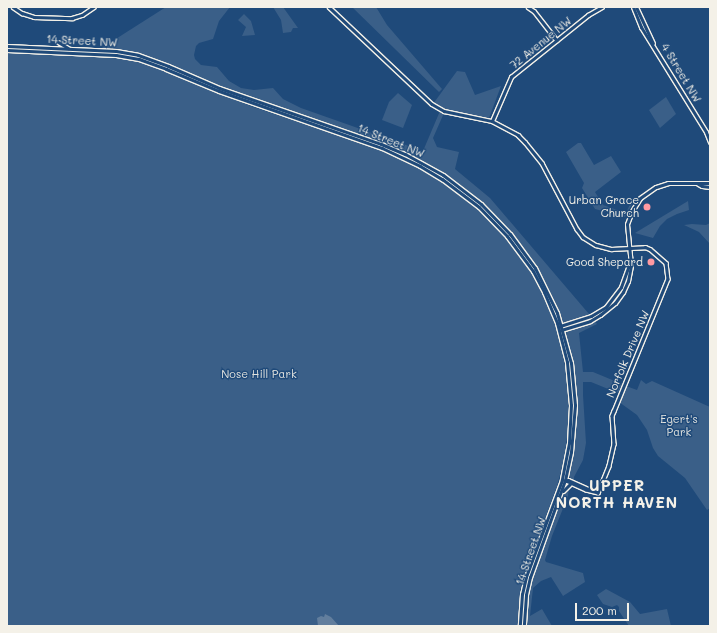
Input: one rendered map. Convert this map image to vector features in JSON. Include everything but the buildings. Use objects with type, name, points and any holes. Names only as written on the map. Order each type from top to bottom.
[{"type":"main road","name":"4 Street NW","points":[[635,7],[637,19],[706,132],[710,142]]},
{"type":"main road","points":[[58,42],[70,49]]},
{"type":"main road","name":"14 Street NW","points":[[7,46],[116,51],[148,58],[214,86],[381,144],[425,165],[465,191],[492,214],[510,234],[535,268],[547,290],[560,321],[568,368],[571,405],[569,443],[564,480],[526,578],[522,594],[520,626]]},
{"type":"main road","name":"14 Street NW","points":[[7,50],[116,55],[149,62],[219,91],[382,148],[420,166],[464,195],[484,212],[507,236],[523,256],[539,282],[560,328],[567,346],[575,405],[572,447],[558,499],[530,577],[526,594],[524,626]]},
{"type":"main road","name":"4 Street NW","points":[[706,132],[710,136]]},
{"type":"main road","points":[[560,328],[568,328],[596,318],[615,303],[628,281],[630,271],[627,234],[628,221],[633,207],[640,198],[656,188],[668,183],[710,183]]},
{"type":"main road","points":[[698,184],[702,186],[710,186]]},
{"type":"main road","points":[[560,328],[596,314],[611,302],[621,288],[630,262]]},
{"type":"main road","points":[[560,321],[563,324],[571,323]]},
{"type":"main road","points":[[567,346],[565,335],[568,328]]},
{"type":"main road","points":[[558,499],[564,488],[570,484]]},
{"type":"street","points":[[13,7],[32,16],[59,18],[78,16],[94,7]]},
{"type":"street","name":"Norfolk Drive NW","points":[[329,7],[432,104],[444,111],[492,121],[518,135],[536,153],[577,229],[583,237],[602,248],[629,249],[640,246],[650,249],[666,263],[668,279],[612,416],[614,444],[609,466],[598,493],[590,490]]},
{"type":"street","points":[[528,7],[534,11],[557,40]]},
{"type":"street","name":"72 Avenue NW","points":[[492,121],[510,79],[557,40],[602,7]]},
{"type":"street","points":[[564,480],[570,484],[590,490]]},
{"type":"street","points":[[564,480],[568,480],[590,490]]},
{"type":"green space","points":[[166,7],[230,7],[219,21],[213,39],[199,43],[196,46],[194,55],[195,59],[201,65],[217,67],[229,81],[241,88],[254,90],[273,88],[283,99],[301,108],[423,151],[440,111],[444,113],[433,138],[437,147],[459,152],[455,169],[490,198],[589,314],[567,323],[562,322],[536,268],[511,232],[466,190],[426,163],[407,154],[220,87],[162,62],[129,52],[100,49]]},
{"type":"green space","points":[[273,7],[283,7],[298,28],[293,28],[291,32],[283,33],[281,20]]},
{"type":"green space","points":[[352,7],[376,7],[387,25],[442,89],[439,92]]},
{"type":"green space","points":[[244,14],[251,21],[255,35],[242,36],[246,27],[238,20]]},
{"type":"green space","name":"Nose Hill Park","points":[[7,51],[103,55],[145,63],[253,107],[385,151],[414,164],[449,186],[478,208],[506,237],[530,269],[546,301],[557,330],[565,366],[568,395],[568,430],[564,459],[557,486],[525,572],[520,591],[518,626],[7,626]]},
{"type":"green space","points":[[457,71],[465,72],[475,95],[501,86],[489,118],[446,110],[433,104]]},
{"type":"green space","points":[[398,93],[412,105],[403,128],[382,120],[389,102]]},
{"type":"green space","points":[[666,97],[676,114],[660,128],[649,110]]},
{"type":"green space","points":[[578,143],[581,143],[594,165],[611,156],[621,172],[595,192],[603,205],[626,213],[630,204],[635,199],[625,217],[595,209],[582,188],[584,183],[566,152]]},
{"type":"green space","points":[[688,201],[689,210],[667,219],[660,226],[653,238],[635,233]]},
{"type":"green space","points":[[710,223],[710,244],[699,232],[684,225],[706,225]]},
{"type":"green space","points":[[594,320],[597,324],[579,333],[583,372],[593,372],[622,384],[618,393],[591,382],[583,382],[586,443],[583,460],[574,477],[574,481],[568,476],[574,438],[576,411],[575,383],[566,333],[570,328]]},
{"type":"green space","name":"Egert's Park","points":[[641,380],[646,384],[652,381],[710,407],[710,508],[707,510],[685,478],[658,456],[653,448],[647,430],[637,415],[619,402],[626,386],[637,390]]},
{"type":"green space","points":[[567,487],[569,488],[568,496],[552,536],[545,560],[546,562],[583,573],[585,582],[563,596],[551,577],[541,581],[533,588],[530,616],[542,609],[552,626],[525,626],[527,595],[535,564]]},
{"type":"green space","points":[[606,589],[630,602],[640,614],[667,609],[671,626],[629,626],[619,611],[619,607],[617,605],[612,607],[603,604],[597,595]]},
{"type":"shaded area","points":[[325,614],[331,617],[339,626],[318,626],[317,618],[321,616],[324,617]]},
{"type":"place","name":"Urban Grace Church","points":[[647,207]]},
{"type":"place","name":"Good Shepard","points":[[651,262]]},
{"type":"district","name":"UPPER NORTH HAVEN","points":[[617,494]]}]
